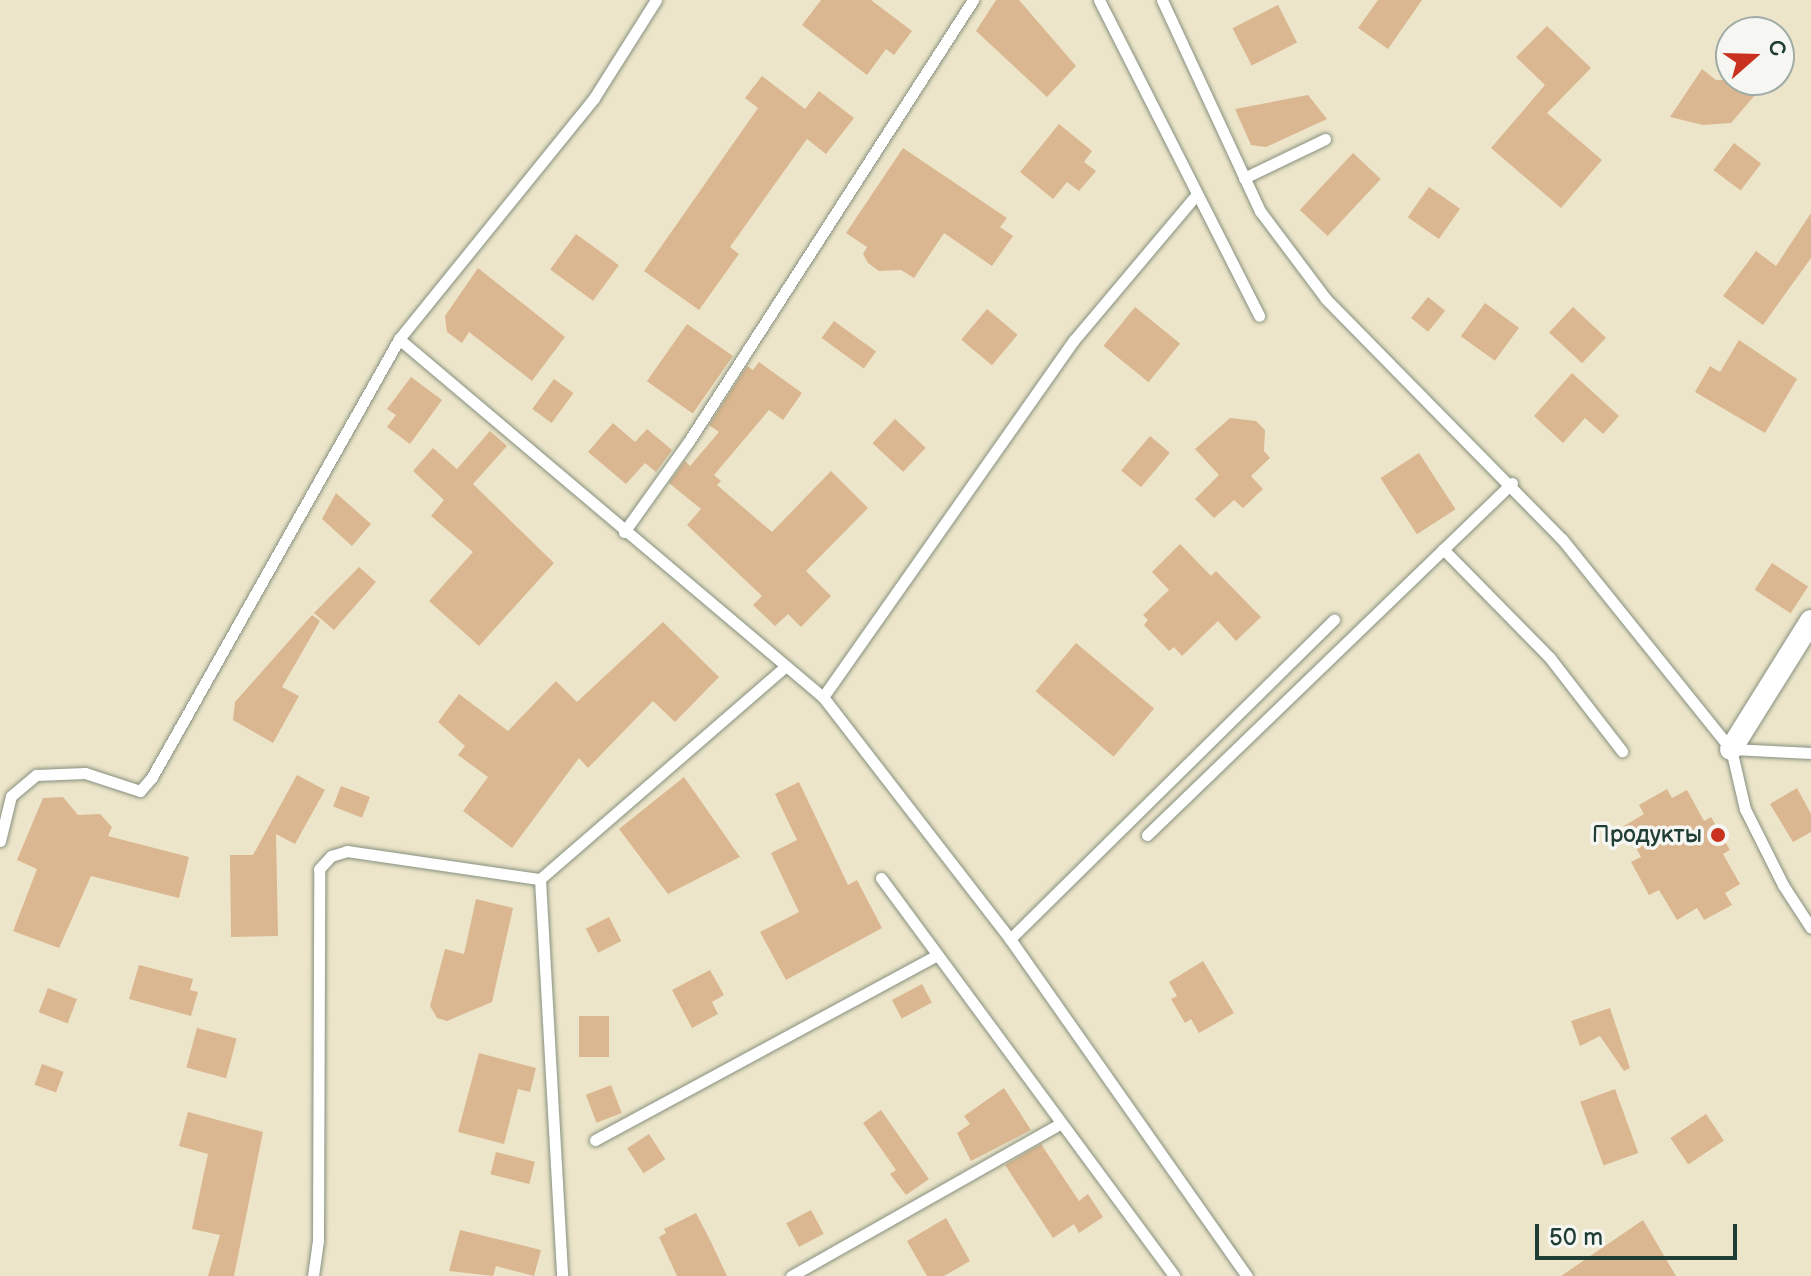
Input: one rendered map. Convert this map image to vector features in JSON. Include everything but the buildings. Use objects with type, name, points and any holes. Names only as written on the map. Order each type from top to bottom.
[{"type":"street","points":[[1731,749],[1811,621]]},
{"type":"lane","points":[[0,841],[11,796],[36,775],[85,773],[140,791],[152,777],[399,339],[594,98],[656,0]]},
{"type":"lane","points":[[624,532],[689,441],[973,0]]},
{"type":"lane","points":[[1099,0],[1259,316]]},
{"type":"lane","points":[[1162,0],[1260,211],[1326,299],[1512,483],[1731,749],[1745,809],[1783,885],[1811,928]]},
{"type":"lane","points":[[1244,178],[1325,139]]},
{"type":"lane","points":[[823,697],[1074,340],[1196,195]]},
{"type":"lane","points":[[399,339],[784,668],[823,697],[1010,939],[1247,1276]]},
{"type":"lane","points":[[1147,835],[1512,483]]},
{"type":"lane","points":[[1443,549],[1550,658],[1622,751]]},
{"type":"lane","points":[[1010,939],[1334,619]]},
{"type":"lane","points":[[313,1276],[318,1241],[319,869],[331,856],[347,851],[540,879],[784,668]]},
{"type":"lane","points":[[1731,749],[1811,753]]},
{"type":"lane","points":[[881,878],[1174,1276]]},
{"type":"lane","points":[[540,879],[562,1276]]},
{"type":"lane","points":[[595,1140],[937,955]]},
{"type":"lane","points":[[791,1276],[1061,1123]]},
{"type":"place","name":"Продукты","points":[[1718,835]]}]
